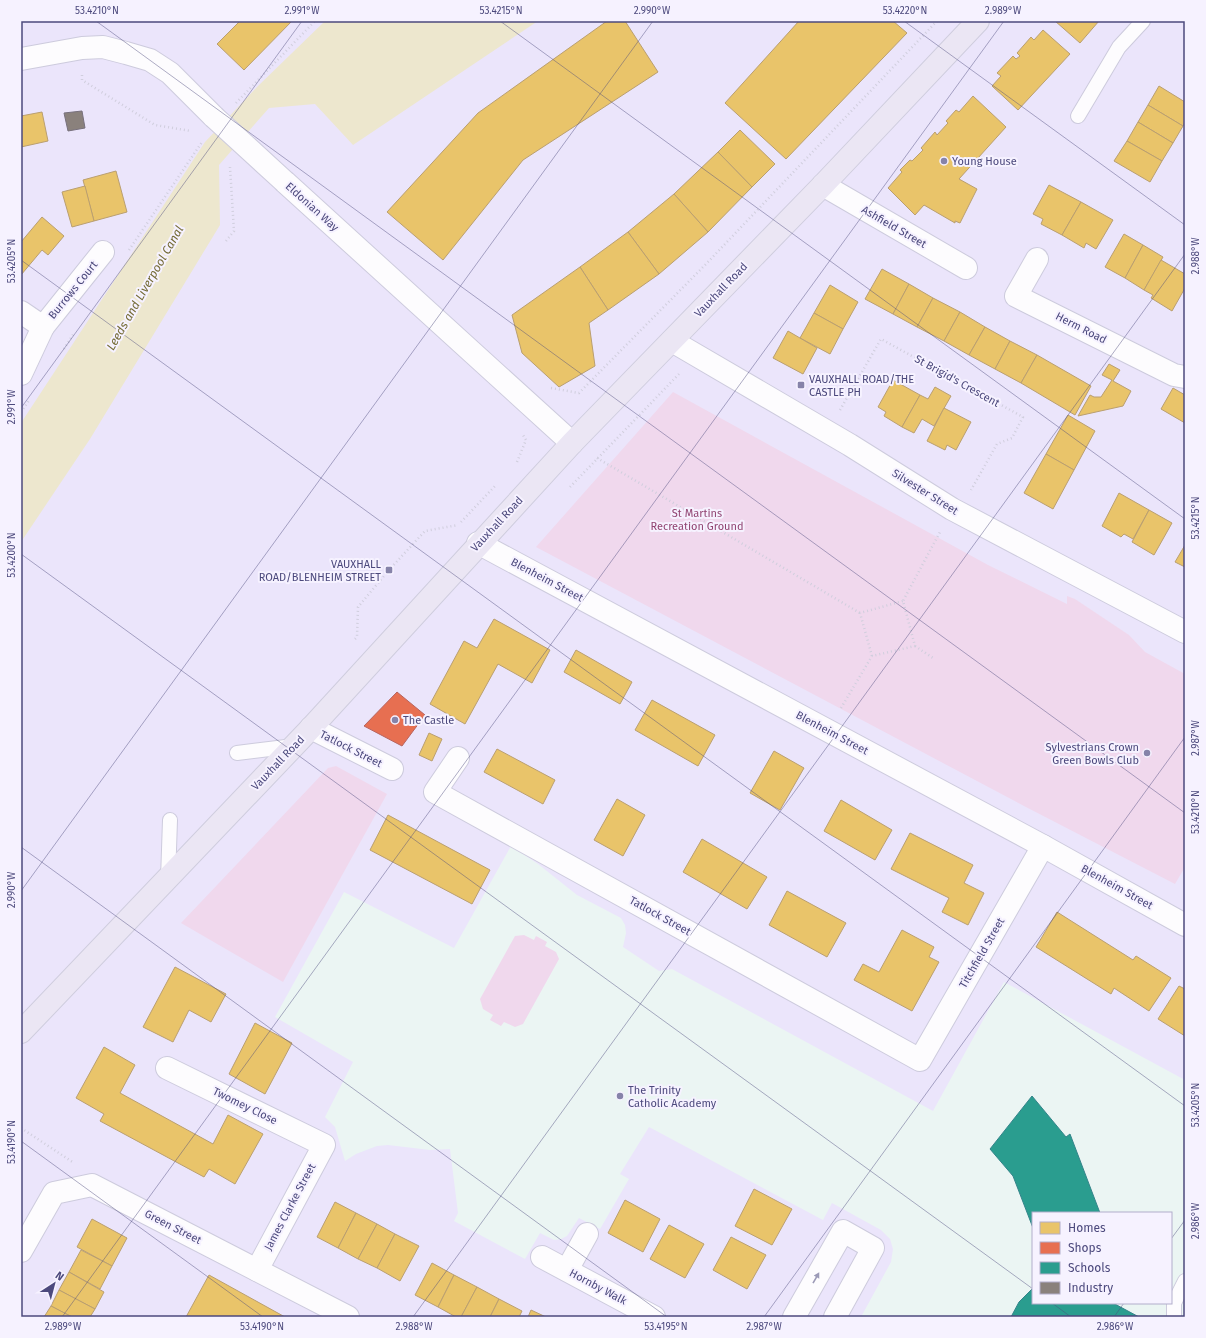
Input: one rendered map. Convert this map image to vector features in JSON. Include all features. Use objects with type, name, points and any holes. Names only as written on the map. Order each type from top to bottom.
[{"type":"main road","name":"Vauxhall Road","points":[[21,1032],[311,728],[478,543],[572,443],[672,341],[978,21]]},
{"type":"street","name":"Eldonian Way","points":[[21,59],[82,48],[103,47],[150,60],[170,73],[214,117],[572,443]]},
{"type":"street","name":"Ashfield Street","points":[[822,185],[966,268]]},
{"type":"street","name":"Burrows Court","points":[[21,374],[43,327],[103,252]]},
{"type":"street","name":"Herm Road","points":[[1037,259],[1016,296],[1174,375],[1185,377]]},
{"type":"street","name":"Burrows Court","points":[[21,312],[43,327]]},
{"type":"street","name":"Silvester Street","points":[[672,341],[827,432],[955,511],[1185,632]]},
{"type":"street","name":"Blenheim Street","points":[[478,543],[1043,846],[1185,925]]},
{"type":"street","name":"Tatlock Street","points":[[311,728],[392,769]]},
{"type":"street","name":"Tatlock Street","points":[[458,758],[435,792],[920,1060]]},
{"type":"street","name":"Titchfield Street","points":[[920,1060],[1043,846]]},
{"type":"street","name":"Twomey Close","points":[[167,1068],[324,1145]]},
{"type":"street","name":"James Clarke Street","points":[[257,1270],[324,1145]]},
{"type":"street","points":[[21,1251],[54,1193],[92,1185]]},
{"type":"street","name":"Green Street","points":[[92,1185],[348,1317]]},
{"type":"street","points":[[798,1315],[843,1231],[873,1248],[835,1317]]},
{"type":"street","points":[[567,1270],[587,1234]]},
{"type":"street","name":"Hornby Walk","points":[[542,1257],[654,1317]]},
{"type":"lane","points":[[1078,116],[1119,47],[1143,21]]},
{"type":"lane","points":[[237,753],[294,746]]},
{"type":"lane","points":[[168,879],[170,820]]},
{"type":"lane","points":[[1174,1317],[1174,1303],[1185,1281]]},
{"type":"path","points":[[233,106],[315,21]]},
{"type":"path","points":[[82,48],[82,80],[155,125],[192,132]]},
{"type":"path","points":[[126,254],[204,138]]},
{"type":"path","points":[[226,241],[234,231],[230,164]]},
{"type":"path","points":[[61,353],[78,326]]},
{"type":"path","name":"St Brigid's Crescent","points":[[827,432],[880,339],[1023,417],[1012,438],[996,444],[955,511]]},
{"type":"path","points":[[21,412],[32,397]]},
{"type":"path","points":[[572,443],[860,612],[872,656]]},
{"type":"path","points":[[933,658],[915,646],[903,601],[955,511]]},
{"type":"path","points":[[860,612],[903,601]]},
{"type":"path","points":[[827,730],[872,656],[915,646]]},
{"type":"path","points":[[21,1128],[76,1164],[92,1185]]},
{"type":"shaded area","points":[[21,21],[1185,21],[1185,1317],[21,1317]]},
{"type":"shaded area","name":"The Trinity Catholic Academy","points":[[511,846],[538,864],[577,895],[621,918],[625,925],[626,933],[623,947],[659,971],[672,969],[933,1111],[1004,982],[1185,1080],[1185,1317],[861,1317],[891,1262],[893,1249],[890,1239],[881,1230],[832,1203],[823,1220],[649,1127],[620,1174],[629,1179],[600,1229],[579,1218],[567,1236],[561,1239],[554,1240],[540,1233],[525,1259],[454,1221],[458,1213],[450,1149],[430,1150],[388,1145],[377,1146],[356,1154],[345,1161],[335,1127],[325,1117],[353,1062],[275,1017],[344,892],[454,948]]},
{"type":"green space","name":"St Martins Recreation Ground","points":[[673,392],[988,565],[1067,604],[1067,596],[1075,599],[1129,635],[1145,652],[1185,674],[1185,867],[1175,884],[1024,806],[536,547]]},
{"type":"green space","points":[[336,766],[387,794],[283,982],[181,923],[328,768]]},
{"type":"green space","points":[[524,935],[534,940],[536,936],[547,942],[545,946],[556,952],[559,959],[523,1024],[515,1027],[504,1022],[501,1026],[490,1020],[493,1015],[483,1009],[480,999],[515,936]]},
{"type":"water","name":"Leeds and Liverpool Canal","points":[[325,21],[538,21],[353,145],[315,104],[269,108],[219,165],[220,225],[90,439],[21,542],[21,423],[205,142],[258,86]]},
{"type":"building: Homes","points":[[240,21],[292,21],[244,70],[217,44]]},
{"type":"building: Homes","points":[[607,21],[625,21],[658,72],[523,160],[443,260],[387,212],[478,113]]},
{"type":"building: Homes","points":[[799,21],[893,21],[907,33],[786,159],[725,103]]},
{"type":"building: Homes","points":[[1055,21],[1099,21],[1080,43]]},
{"type":"building: Homes","points":[[1043,30],[1070,54],[1018,110],[992,86],[1001,76],[997,73],[1013,56],[1016,59],[1020,56],[1017,53],[1031,37],[1034,40]]},
{"type":"building: Homes","points":[[1159,86],[1185,102],[1185,122],[1183,126],[1148,105]]},
{"type":"building: Homes","name":"Young House","points":[[973,96],[1006,127],[959,179],[977,189],[960,223],[955,221],[955,223],[924,205],[915,215],[888,188],[902,172],[900,170],[923,150],[921,148],[935,132],[937,135],[948,123],[946,121],[956,110],[959,112]]},
{"type":"building: Homes","points":[[1148,105],[1183,126],[1173,143],[1138,122]]},
{"type":"building: Homes","points":[[42,112],[48,141],[21,147],[21,116]]},
{"type":"building: Homes","points":[[1138,122],[1173,143],[1162,161],[1127,141]]},
{"type":"building: Homes","points":[[740,130],[775,164],[752,187],[718,152]]},
{"type":"building: Homes","points":[[1127,141],[1162,161],[1150,182],[1114,161]]},
{"type":"building: Homes","points":[[718,152],[752,187],[708,232],[674,194]]},
{"type":"building: Homes","points":[[116,171],[127,212],[94,221],[83,180]]},
{"type":"building: Homes","points":[[1049,185],[1081,202],[1062,235],[1041,224],[1043,219],[1033,214]]},
{"type":"building: Homes","points":[[85,186],[94,221],[72,227],[62,192]]},
{"type":"building: Homes","points":[[674,194],[708,232],[659,274],[628,232]]},
{"type":"building: Homes","points":[[1081,202],[1113,220],[1096,249],[1086,243],[1084,248],[1062,235]]},
{"type":"building: Homes","points":[[42,217],[64,236],[48,255],[42,250],[21,275],[21,242]]},
{"type":"building: Homes","points":[[628,232],[659,274],[608,310],[580,267]]},
{"type":"building: Homes","points":[[1124,234],[1143,245],[1125,278],[1105,267]]},
{"type":"building: Homes","points":[[1143,245],[1163,257],[1144,290],[1125,278]]},
{"type":"building: Homes","points":[[1161,260],[1185,274],[1185,288],[1172,311],[1151,298],[1153,295],[1144,290]]},
{"type":"building: Homes","points":[[580,267],[608,310],[589,323],[595,366],[559,387],[522,353],[512,315]]},
{"type":"building: Homes","points":[[882,269],[909,284],[893,314],[865,299]]},
{"type":"building: Homes","points":[[909,284],[933,298],[917,327],[893,314]]},
{"type":"building: Homes","points":[[830,285],[858,302],[843,329],[814,313]]},
{"type":"building: Homes","points":[[933,298],[960,312],[944,341],[917,327]]},
{"type":"building: Homes","points":[[960,312],[985,327],[969,355],[944,341]]},
{"type":"building: Homes","points":[[814,313],[843,329],[830,354],[800,338]]},
{"type":"building: Homes","points":[[985,327],[1010,341],[995,369],[969,355]]},
{"type":"building: Homes","points":[[788,331],[817,348],[803,374],[773,358]]},
{"type":"building: Homes","points":[[1010,341],[1037,355],[1021,383],[995,369]]},
{"type":"building: Homes","points":[[1037,355],[1091,386],[1075,415],[1021,383]]},
{"type":"building: Homes","points":[[1109,364],[1120,370],[1113,381],[1131,391],[1123,406],[1078,416],[1090,395],[1094,397],[1101,397],[1112,380],[1102,375]]},
{"type":"building: Homes","points":[[893,380],[920,395],[902,427],[884,416],[886,412],[878,407]]},
{"type":"building: Homes","points":[[935,387],[951,396],[934,426],[922,419],[914,433],[902,427],[920,395],[928,399]]},
{"type":"building: Homes","points":[[1173,388],[1185,395],[1185,423],[1161,409]]},
{"type":"building: Homes","points":[[944,408],[971,422],[956,450],[947,445],[945,450],[927,441]]},
{"type":"building: Homes","points":[[1068,415],[1095,431],[1074,470],[1046,454]]},
{"type":"building: Homes","points":[[1046,454],[1074,470],[1053,509],[1024,493]]},
{"type":"building: Homes","points":[[1119,493],[1149,510],[1133,539],[1124,534],[1121,537],[1102,526]]},
{"type":"building: Homes","points":[[1149,510],[1172,523],[1154,555],[1132,542]]},
{"type":"building: Homes","points":[[1185,545],[1185,567],[1175,562]]},
{"type":"building: Homes","points":[[494,619],[550,650],[532,683],[498,664],[465,724],[430,704],[464,641],[477,648]]},
{"type":"building: Homes","points":[[576,650],[632,682],[620,704],[564,672]]},
{"type":"building: Homes","points":[[652,700],[715,735],[698,766],[635,730]]},
{"type":"building: Homes","points":[[429,733],[442,739],[432,761],[419,755]]},
{"type":"building: Homes","points":[[497,749],[555,780],[543,804],[484,772]]},
{"type":"building: Homes","points":[[774,751],[804,768],[780,810],[750,793]]},
{"type":"building: Homes","points":[[617,799],[645,815],[623,856],[594,840]]},
{"type":"building: Homes","points":[[841,800],[892,830],[875,860],[824,831]]},
{"type":"building: Homes","points":[[388,815],[490,870],[472,904],[370,850]]},
{"type":"building: Homes","points":[[910,833],[973,865],[964,883],[984,893],[968,925],[942,912],[949,898],[891,869]]},
{"type":"building: Homes","points":[[702,839],[767,877],[747,909],[683,872]]},
{"type":"building: Homes","points":[[787,891],[846,923],[827,957],[769,925]]},
{"type":"building: Homes","points":[[1057,912],[1133,960],[1136,956],[1171,978],[1149,1011],[1114,988],[1111,994],[1036,947]]},
{"type":"building: Homes","points":[[902,930],[934,947],[929,957],[939,962],[912,1011],[854,980],[863,964],[879,972]]},
{"type":"building: Homes","points":[[175,967],[226,994],[211,1022],[189,1010],[173,1042],[143,1027]]},
{"type":"building: Homes","points":[[1179,986],[1185,989],[1185,1036],[1158,1019]]},
{"type":"building: Homes","points":[[255,1023],[292,1043],[265,1094],[229,1074]]},
{"type":"building: Homes","points":[[104,1047],[135,1065],[120,1093],[213,1144],[228,1115],[263,1134],[235,1184],[209,1169],[204,1177],[100,1121],[104,1114],[76,1098]]},
{"type":"building: Homes","points":[[754,1189],[792,1209],[772,1245],[735,1226]]},
{"type":"building: Homes","points":[[625,1200],[660,1219],[643,1252],[608,1233]]},
{"type":"building: Homes","points":[[335,1202],[356,1213],[338,1248],[317,1237]]},
{"type":"building: Homes","points":[[356,1213],[377,1224],[358,1259],[338,1248]]},
{"type":"building: Homes","points":[[92,1219],[127,1238],[112,1266],[77,1247]]},
{"type":"building: Homes","points":[[377,1224],[395,1234],[377,1268],[358,1259]]},
{"type":"building: Homes","points":[[669,1225],[704,1244],[685,1278],[650,1259]]},
{"type":"building: Homes","points":[[395,1234],[419,1246],[400,1281],[377,1268]]},
{"type":"building: Homes","points":[[731,1237],[766,1255],[747,1289],[713,1270]]},
{"type":"building: Homes","points":[[81,1250],[112,1266],[100,1289],[69,1272]]},
{"type":"building: Homes","points":[[432,1263],[454,1275],[438,1307],[415,1295]]},
{"type":"building: Homes","points":[[69,1272],[104,1292],[95,1309],[59,1290]]},
{"type":"building: Homes","points":[[209,1275],[285,1317],[186,1317]]},
{"type":"building: Homes","points":[[454,1275],[477,1287],[461,1317],[456,1317],[438,1307]]},
{"type":"building: Homes","points":[[477,1287],[499,1299],[490,1317],[461,1317]]},
{"type":"building: Homes","points":[[59,1290],[95,1309],[90,1317],[72,1317],[51,1306]]},
{"type":"building: Homes","points":[[499,1299],[522,1311],[519,1317],[490,1317]]},
{"type":"building: Homes","points":[[51,1306],[72,1317],[44,1317]]},
{"type":"building: Homes","points":[[531,1310],[546,1317],[528,1317]]},
{"type":"building: Shops","name":"The Castle","points":[[397,692],[425,715],[402,746],[364,726]]},
{"type":"building: Schools","points":[[1032,1096],[1066,1137],[1070,1134],[1100,1212],[1032,1212],[1032,1225],[1013,1176],[990,1149]]},
{"type":"building: Schools","points":[[1032,1289],[1032,1304],[1115,1304],[1139,1317],[1011,1317],[1019,1302]]},
{"type":"building: Industry","points":[[82,111],[85,128],[68,131],[64,113]]},
{"type":"place","name":"Young House","points":[[944,161]]},
{"type":"place","name":"VAUXHALL ROAD/THE CASTLE PH","points":[[801,385]]},
{"type":"place","name":"VAUXHALL ROAD/BLENHEIM STREET","points":[[389,570]]},
{"type":"place","name":"The Castle","points":[[395,720]]},
{"type":"place","name":"Sylvestrians Crown Green Bowls Club","points":[[1147,753]]},
{"type":"place","name":"The Trinity Catholic Academy","points":[[620,1096]]}]
